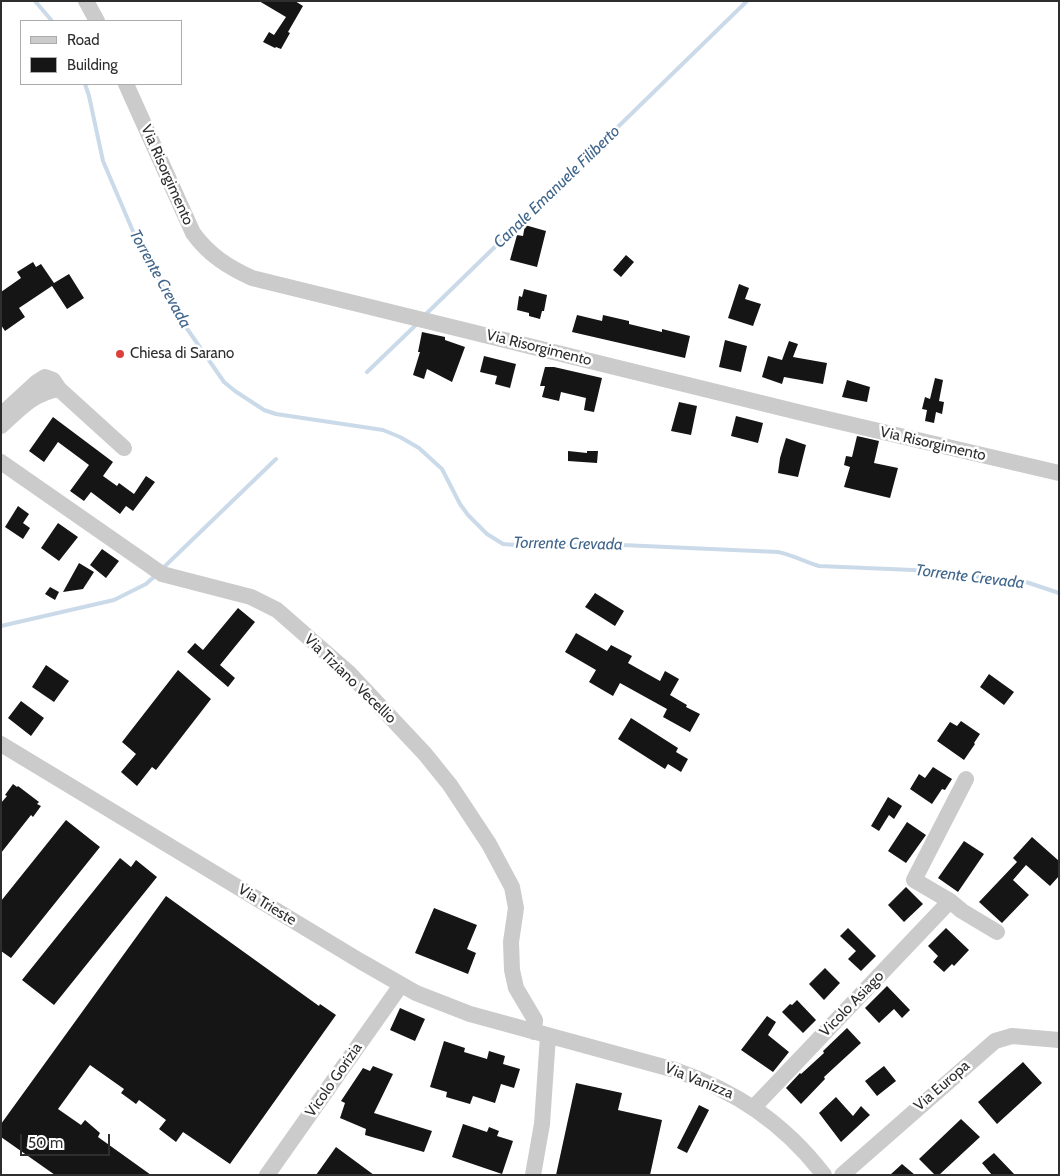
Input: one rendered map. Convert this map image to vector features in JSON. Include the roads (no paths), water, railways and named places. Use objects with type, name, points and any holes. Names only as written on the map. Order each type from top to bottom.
[{"type":"street","points":[[86,1],[96,20]]},
{"type":"street","name":"Via Risorgimento","points":[[126,85],[193,234],[215,258],[232,269],[252,278],[806,414],[1059,473]]},
{"type":"street","points":[[1,415],[45,377],[53,380],[59,389],[124,448]]},
{"type":"street","points":[[1,426],[34,397],[46,391],[59,389]]},
{"type":"street","name":"Via Tiziano Vecellio","points":[[1,462],[158,572],[251,597],[277,610],[349,673],[450,784],[489,844],[512,887],[516,908],[511,942],[513,978],[541,1034],[542,1124],[533,1175]]},
{"type":"street","name":"Via Trieste","points":[[1,744],[416,993],[470,1014],[541,1034]]},
{"type":"street","points":[[966,779],[914,880],[997,932]]},
{"type":"street","name":"Vicolo Asiago","points":[[754,1107],[950,901]]},
{"type":"street","name":"Vicolo Gorizia","points":[[267,1175],[402,985]]},
{"type":"street","name":"Via Vanizza","points":[[541,1034],[675,1070],[707,1082],[754,1107],[798,1144],[824,1175]]},
{"type":"street","name":"Via Europa","points":[[842,1175],[995,1041],[1012,1036],[1059,1040]]},
{"type":"waterway","name":"Torrente Crevada","points":[[35,1],[51,20]]},
{"type":"waterway","name":"Canale Emanuele Filiberto","points":[[424,316],[747,1]]},
{"type":"waterway","name":"Torrente Crevada","points":[[85,85],[103,161],[135,236],[181,320],[224,382],[264,410],[276,414],[383,430],[419,448],[442,469],[460,504],[468,515],[487,534],[503,544],[622,545],[778,552],[819,566],[913,570],[1026,582],[1059,593]]},
{"type":"waterway","name":"Canale Emanuele Filiberto","points":[[367,372],[418,323]]},
{"type":"waterway","name":"Canale Emanuele Filiberto","points":[[163,568],[276,459]]},
{"type":"waterway","name":"Canale Emanuele Filiberto","points":[[1,626],[114,600],[146,584],[156,575]]},
{"type":"place","name":"Chiesa di Sarano","points":[[120,354]]}]
